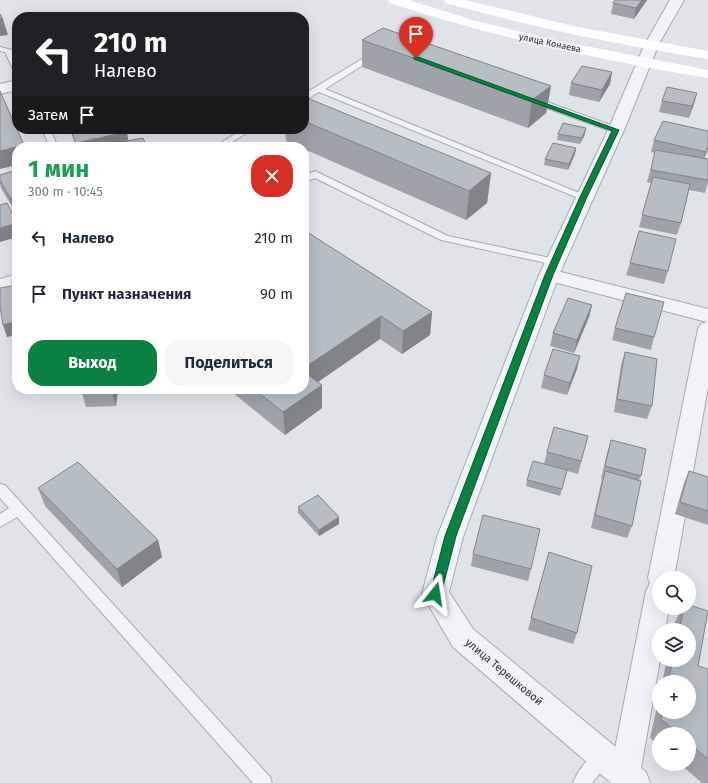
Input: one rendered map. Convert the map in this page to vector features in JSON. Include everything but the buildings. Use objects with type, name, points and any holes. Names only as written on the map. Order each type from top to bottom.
[{"type":"main road","name":"улица Конаева","points":[[395,0],[433,13],[510,35],[647,55],[705,54]]},
{"type":"main road","name":"улица Конаева","points":[[451,0],[647,55],[708,74]]},
{"type":"street","name":"улица Терешковой","points":[[630,779],[463,638],[435,594],[450,536],[552,268],[616,130],[647,55],[677,0]]},
{"type":"street","points":[[0,89],[12,86]]},
{"type":"street","points":[[552,268],[708,316]]},
{"type":"street","points":[[0,285],[12,281]]},
{"type":"street","points":[[662,571],[708,329]]},
{"type":"street","points":[[630,779],[655,615]]},
{"type":"lane","points":[[0,49],[8,50],[12,58]]},
{"type":"lane","points":[[309,95],[376,54],[382,53]]},
{"type":"lane","points":[[319,89],[584,197]]},
{"type":"lane","points":[[527,98],[616,130]]},
{"type":"lane","points":[[227,142],[240,134]]},
{"type":"lane","points":[[309,177],[315,174],[445,238],[552,268]]},
{"type":"lane","points":[[0,489],[264,783]]},
{"type":"lane","points":[[0,521],[18,509]]},
{"type":"lane","points":[[580,783],[603,756]]},
{"type":"route","points":[[416,58],[616,130],[549,275],[450,536],[435,594]]}]
